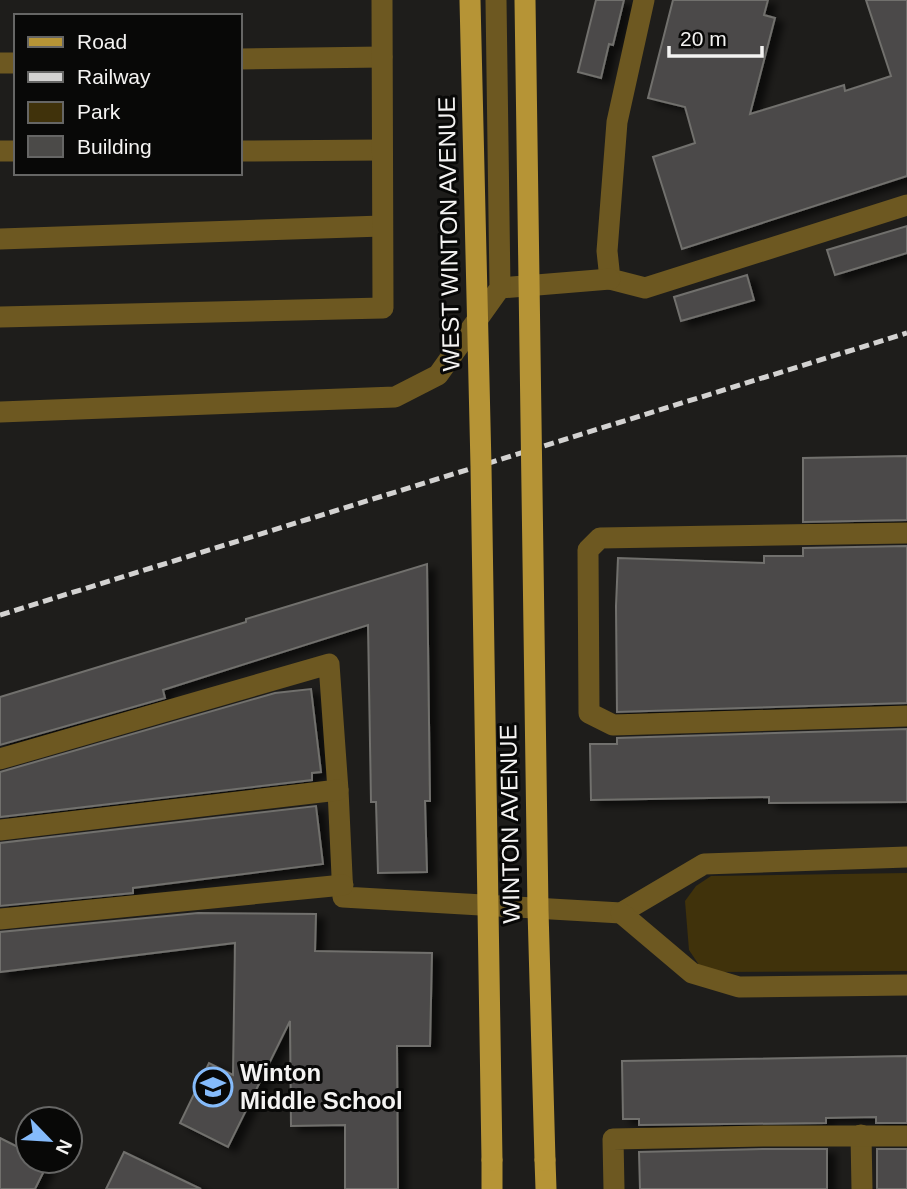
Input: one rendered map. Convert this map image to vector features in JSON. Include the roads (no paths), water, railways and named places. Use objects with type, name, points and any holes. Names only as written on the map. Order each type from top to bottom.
[{"type":"main road","name":"WEST WINTON AVENUE","points":[[470,0],[481,466]]},
{"type":"main road","name":"WINTON AVENUE","points":[[525,0],[538,910],[546,1189]]},
{"type":"main road","name":"WINTON AVENUE","points":[[481,466],[492,1189]]},
{"type":"street","points":[[0,317],[383,308],[382,0]]},
{"type":"street","points":[[0,412],[395,397],[438,375],[500,288],[496,0]]},
{"type":"street","points":[[610,279],[607,251],[617,122],[644,0]]},
{"type":"street","points":[[242,60],[382,57]]},
{"type":"street","points":[[242,151],[382,150]]},
{"type":"street","points":[[500,288],[610,279],[645,288],[907,205]]},
{"type":"street","points":[[0,239],[382,226]]},
{"type":"street","points":[[907,533],[600,538],[588,551],[589,713],[613,725],[907,716]]},
{"type":"street","points":[[0,759],[329,664],[343,897],[621,914],[704,864],[907,857]]},
{"type":"street","points":[[0,830],[338,790]]},
{"type":"street","points":[[0,919],[343,885]]},
{"type":"street","points":[[621,914],[692,973],[739,987],[907,985]]},
{"type":"street","points":[[861,1135],[862,1189]]},
{"type":"street","points":[[614,1189],[613,1139],[907,1136]]},
{"type":"railway","points":[[0,615],[907,333]]},
{"type":"place","name":"Winton Middle School","points":[[213,1087]]}]
